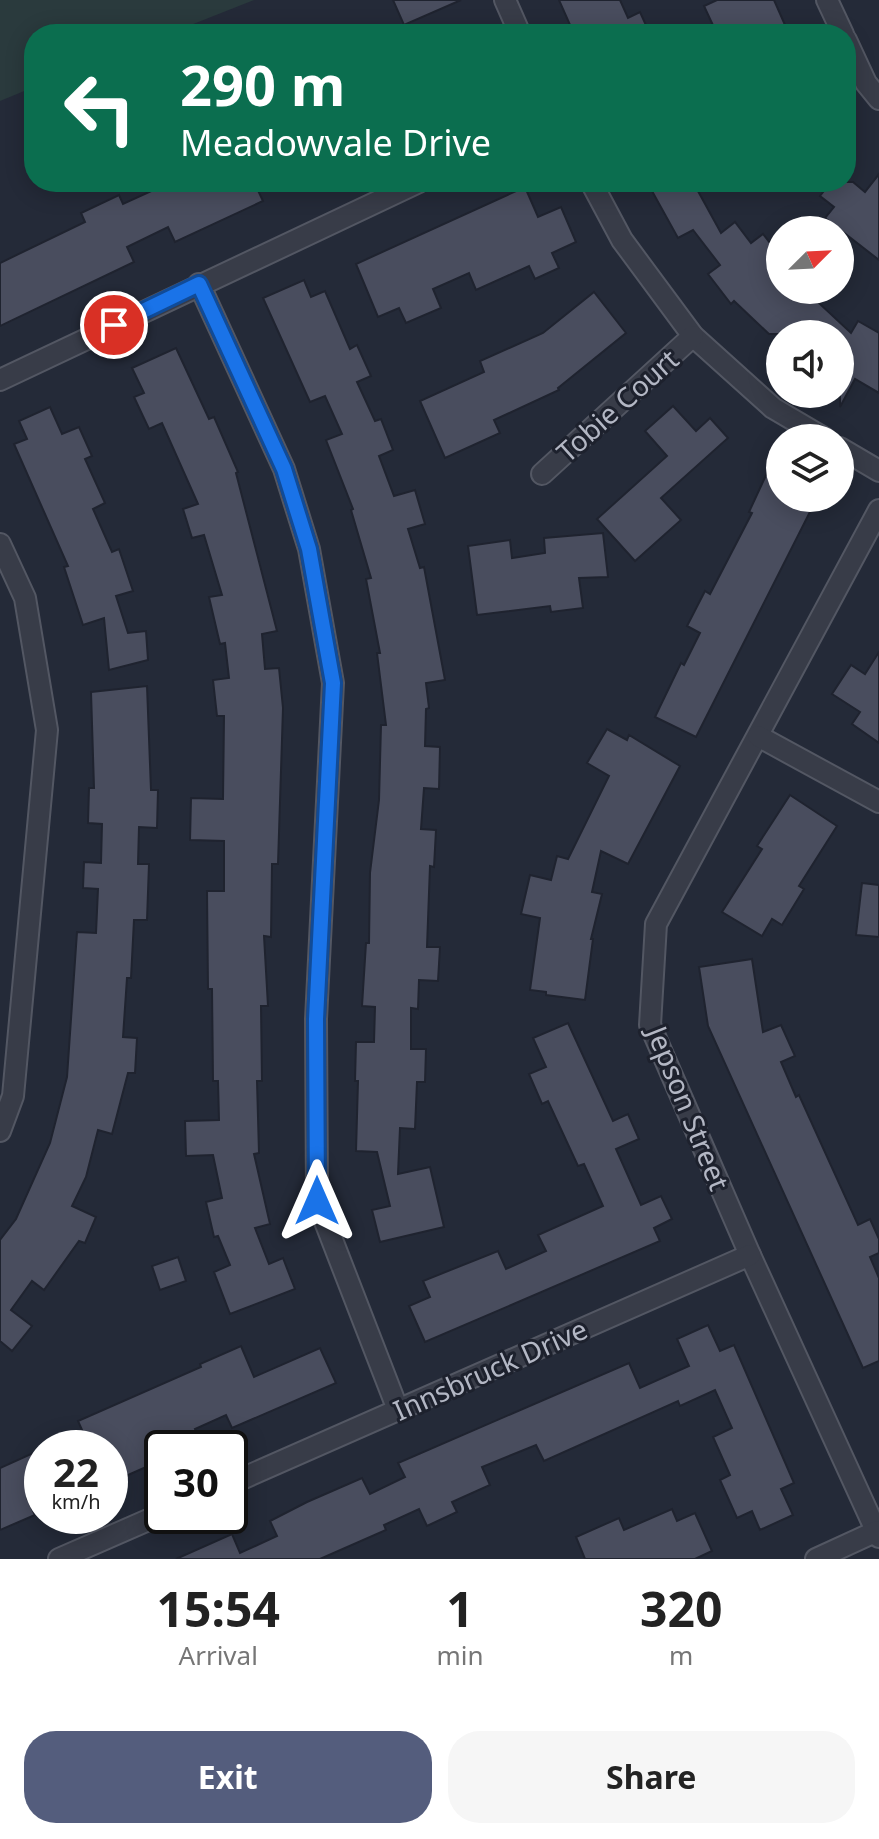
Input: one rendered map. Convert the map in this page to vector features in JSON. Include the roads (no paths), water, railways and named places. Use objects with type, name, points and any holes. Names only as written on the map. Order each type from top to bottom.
[{"type":"street","points":[[505,0],[516,24]]},
{"type":"street","points":[[827,0],[838,24]]},
{"type":"street","points":[[856,62],[866,83],[879,99]]},
{"type":"street","points":[[0,380],[397,192]]},
{"type":"street","points":[[596,192],[622,240],[693,336],[773,408],[800,424]]},
{"type":"street","points":[[199,284],[284,469],[309,549],[333,683],[316,1019],[317,1201],[398,1410]]},
{"type":"street","name":"Tobie Court","points":[[542,474],[693,336]]},
{"type":"street","points":[[854,456],[879,471]]},
{"type":"street","name":"Jepson Street","points":[[878,1534],[750,1255],[650,1025],[656,924],[879,510]]},
{"type":"street","points":[[0,544],[25,598],[47,730],[13,1096],[0,1131]]},
{"type":"street","points":[[758,736],[879,802]]},
{"type":"street","name":"Innsbruck Drive","points":[[248,1476],[750,1255]]},
{"type":"street","points":[[59,1559],[144,1522]]},
{"type":"street","points":[[816,1559],[878,1534]]}]
